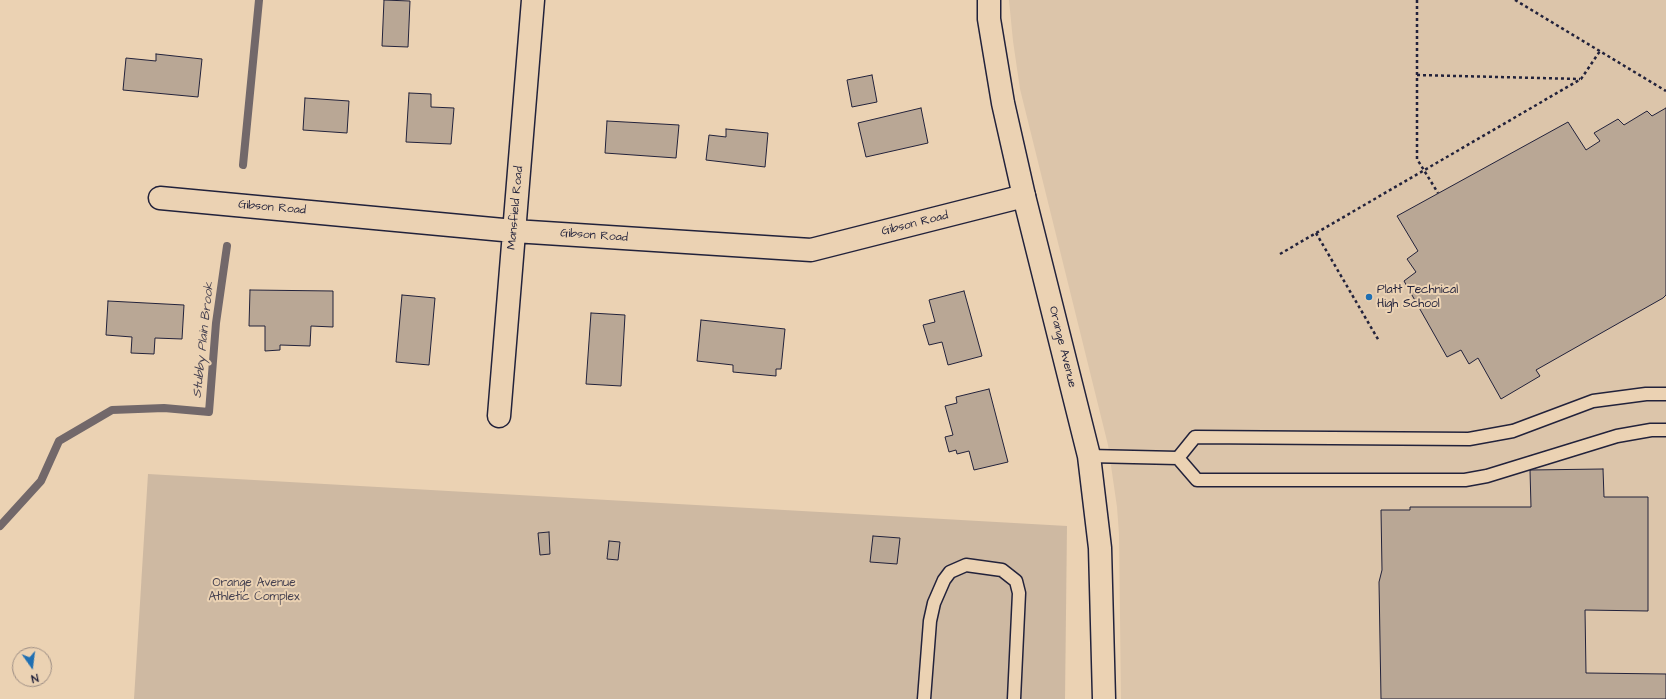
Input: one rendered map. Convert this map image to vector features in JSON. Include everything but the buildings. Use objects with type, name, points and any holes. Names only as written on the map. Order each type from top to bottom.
[{"type":"street","name":"Mansfield Road","points":[[500,416],[533,0]]},
{"type":"street","name":"Orange Avenue","points":[[989,0],[989,19],[1003,103],[1024,196],[1089,456],[1100,548],[1104,699]]},
{"type":"street","name":"Gibson Road","points":[[160,198],[514,230],[811,250],[1024,196]]},
{"type":"lane","points":[[1178,458],[1195,437],[1469,439],[1513,431],[1593,401],[1646,394],[1666,394]]},
{"type":"lane","points":[[1089,456],[1178,458],[1197,480],[1465,480],[1487,476],[1617,436],[1651,430],[1666,430]]},
{"type":"lane","points":[[924,699],[930,621],[934,603],[944,580],[950,572],[966,566],[1002,570],[1016,581],[1019,593],[1014,699]]},
{"type":"path","points":[[1417,0],[1417,159],[1438,193]]},
{"type":"path","points":[[1517,1],[1666,91]]},
{"type":"path","points":[[1280,254],[1581,79],[1600,51]]},
{"type":"path","points":[[1417,75],[1581,79]]},
{"type":"path","points":[[1316,233],[1379,341]]},
{"type":"shaded area","name":"Platt Technical High School","points":[[1009,0],[1666,0],[1666,699],[1121,699],[1119,534],[1117,507],[1108,445],[1020,89]]},
{"type":"green space","name":"Orange Avenue Athletic Complex","points":[[148,474],[1067,526],[1065,699],[134,699]]},
{"type":"waterway","name":"Stubby Plain Brook","points":[[243,165],[259,0]]},
{"type":"waterway","name":"Stubby Plain Brook","points":[[0,526],[41,481],[59,441],[112,410],[164,408],[209,412],[216,323],[227,246]]},
{"type":"place","name":"Platt Technical High School","points":[[1369,297]]}]
